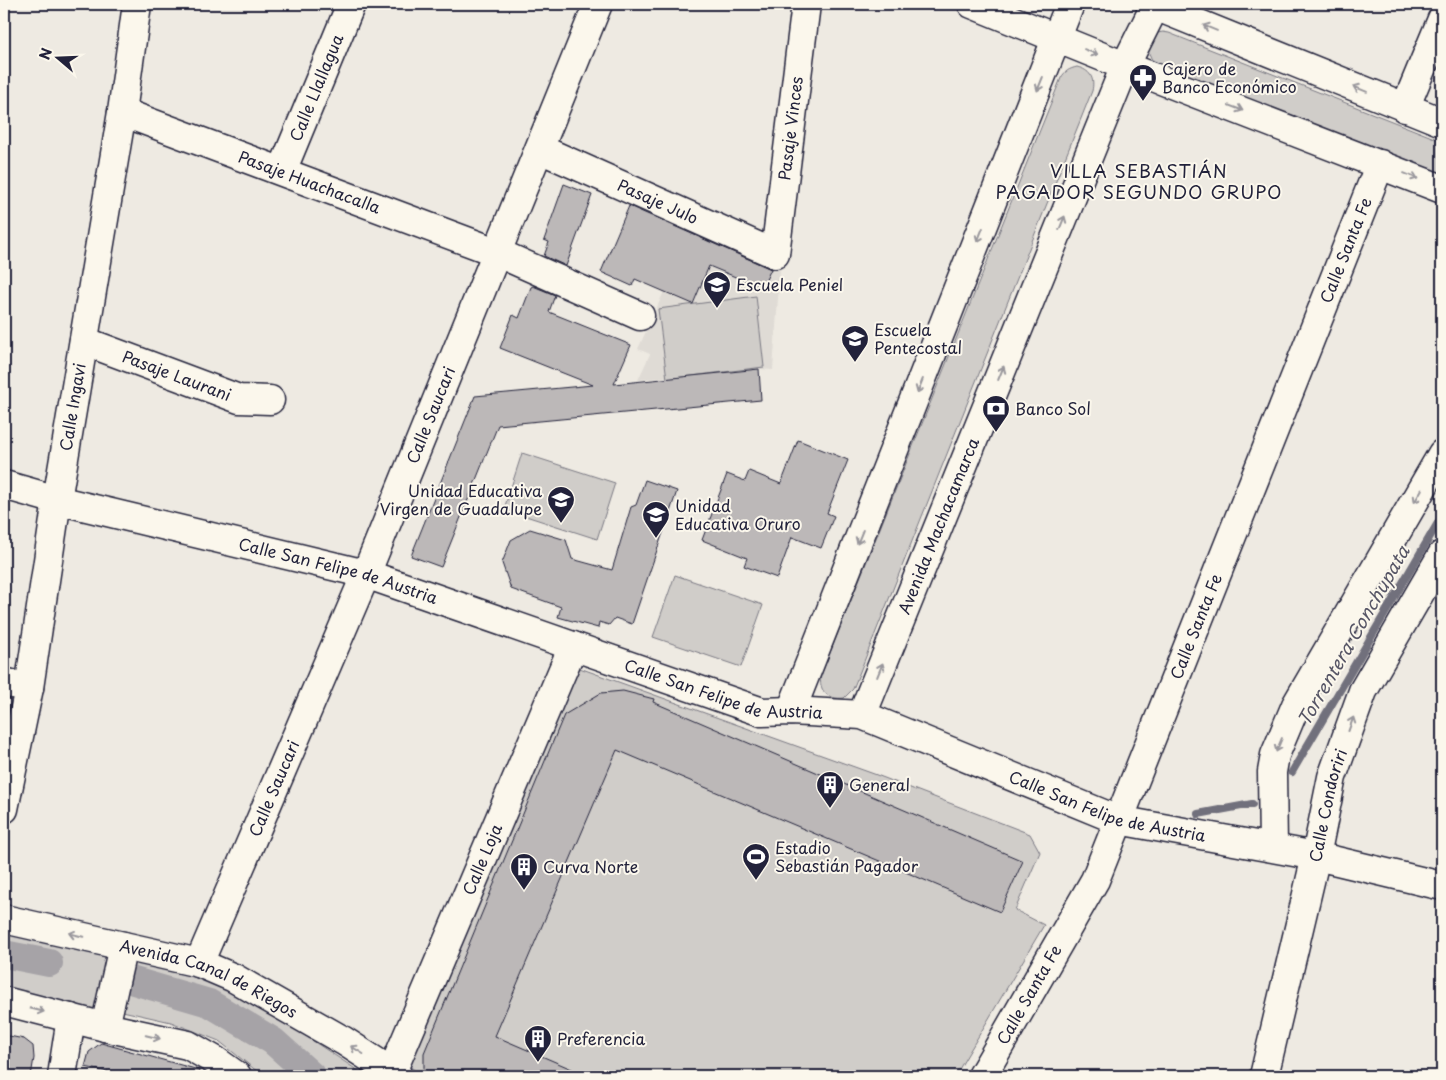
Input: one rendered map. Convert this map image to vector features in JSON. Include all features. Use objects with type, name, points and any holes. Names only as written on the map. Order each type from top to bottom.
[{"type":"street","name":"Calle Ingavi","points":[[4,809],[17,685],[56,500],[122,112],[137,4]]},
{"type":"street","name":"Calle Llallagua","points":[[282,171],[351,4]]},
{"type":"street","name":"Calle Saucari","points":[[199,962],[366,574],[598,4]]},
{"type":"street","name":"Pasaje Vinces","points":[[775,254],[806,4]]},
{"type":"street","points":[[972,4],[1016,12],[1058,38],[1125,66],[1442,189]]},
{"type":"street","points":[[791,711],[1070,4]]},
{"type":"street","points":[[1153,4],[1442,122]]},
{"type":"street","name":"Avenida Machacamarca","points":[[862,715],[1125,66],[1153,4]]},
{"type":"street","points":[[1405,108],[1442,19]]},
{"type":"street","name":"Pasaje Huachacalla","points":[[122,112],[496,252],[640,316]]},
{"type":"street","name":"Pasaje Julo","points":[[540,149],[775,254]]},
{"type":"street","name":"Calle Santa Fe","points":[[982,1076],[1095,880],[1380,164]]},
{"type":"street","name":"Pasaje Laurani","points":[[84,340],[239,399],[270,400]]},
{"type":"street","points":[[1273,847],[1272,772],[1275,754],[1296,705],[1442,454]]},
{"type":"street","name":"Calle San Felipe de Austria","points":[[4,484],[56,500],[366,574],[762,712],[791,711],[862,715],[1118,820],[1273,847],[1442,886]]},
{"type":"street","name":"Calle Condoriri","points":[[1264,1076],[1316,856],[1332,777],[1363,691],[1442,554]]},
{"type":"street","name":"Calle Loja","points":[[395,1074],[573,646]]},
{"type":"street","name":"Avenida Canal de Riegos","points":[[4,919],[199,962],[234,978],[395,1074]]},
{"type":"street","points":[[105,1027],[123,946]]},
{"type":"street","points":[[4,1001],[105,1027],[188,1045],[237,1076]]},
{"type":"street","points":[[62,1076],[71,1018]]},
{"type":"shaded area","points":[[1163,32],[1442,141],[1442,176],[1152,60],[1147,49],[1157,33]]},
{"type":"shaded area","points":[[1077,67],[1088,72],[1092,78],[1092,91],[853,689],[844,698],[833,698],[823,690],[820,681],[821,675],[1061,78],[1068,71]]},
{"type":"shaded area","name":"Escuela Peniel","points":[[692,230],[780,269],[773,370],[759,369],[638,380],[650,354],[638,349]]},
{"type":"shaded area","points":[[756,296],[764,367],[667,379],[658,309]]},
{"type":"shaded area","points":[[522,453],[615,483],[597,539],[504,509]]},
{"type":"shaded area","points":[[675,575],[763,605],[741,667],[653,637]]},
{"type":"shaded area","name":"Estadio Sebastián Pagador","points":[[574,666],[874,774],[1030,834],[1040,852],[1015,910],[1044,925],[955,1076],[421,1076],[410,1066]]},
{"type":"shaded area","points":[[4,933],[111,958],[100,1012],[4,988]]},
{"type":"shaded area","points":[[129,957],[195,973],[250,999],[366,1076],[263,1076],[219,1041],[171,1022],[118,1010]]},
{"type":"building","points":[[564,184],[592,195],[566,266],[544,256],[549,242],[544,240]]},
{"type":"building","points":[[629,206],[771,269],[762,288],[709,266],[693,304],[635,279],[632,286],[601,272]]},
{"type":"building","points":[[533,286],[555,295],[549,312],[631,345],[614,384],[759,369],[761,400],[498,425],[441,567],[411,556],[475,396],[593,385],[500,348],[513,315],[519,318]]},
{"type":"building","points":[[798,440],[848,460],[827,513],[834,516],[821,548],[792,537],[777,578],[744,566],[747,558],[702,540],[727,474],[745,481],[749,471],[781,484]]},
{"type":"building","points":[[645,480],[677,491],[632,624],[615,618],[609,625],[599,622],[598,628],[558,617],[561,607],[511,589],[502,563],[511,540],[530,529],[566,540],[572,559],[612,570],[631,507],[636,505]]},
{"type":"building","points":[[623,691],[654,699],[653,702],[1023,861],[1000,912],[617,750],[495,1036],[588,1076],[428,1076],[424,1068],[424,1053],[564,715],[601,693]]},
{"type":"building","points":[[4,1035],[24,1039],[33,1046],[34,1058],[31,1076],[4,1076]]},
{"type":"building","points":[[101,1043],[199,1070],[198,1076],[126,1076],[85,1067],[89,1052]]},
{"type":"waterway","name":"Torrentera Conchupata","points":[[1292,772],[1442,516]]},
{"type":"waterway","name":"Torrentera Conchupata","points":[[1198,814],[1252,804]]},
{"type":"waterway","points":[[4,954],[49,963]]},
{"type":"waterway","points":[[127,979],[209,1003],[273,1041],[312,1076]]},
{"type":"place","name":"Cajero de Banco Económico","points":[[1143,102]]},
{"type":"place","name":"Escuela Peniel","points":[[717,309]]},
{"type":"place","name":"Escuela Pentecostal","points":[[855,363]]},
{"type":"place","name":"Banco Sol","points":[[996,433]]},
{"type":"place","name":"Unidad Educativa Virgen de Guadalupe","points":[[561,524]]},
{"type":"place","name":"Unidad Educativa Oruro","points":[[656,539]]},
{"type":"place","name":"General","points":[[830,809]]},
{"type":"place","name":"Estadio Sebastián Pagador","points":[[756,881]]},
{"type":"place","name":"Curva Norte","points":[[524,891]]},
{"type":"place","name":"Preferencia","points":[[538,1063]]},
{"type":"district","name":"VILLA SEBASTIÁN PAGADOR SEGUNDO GRUPO","points":[[1139,182]]}]
